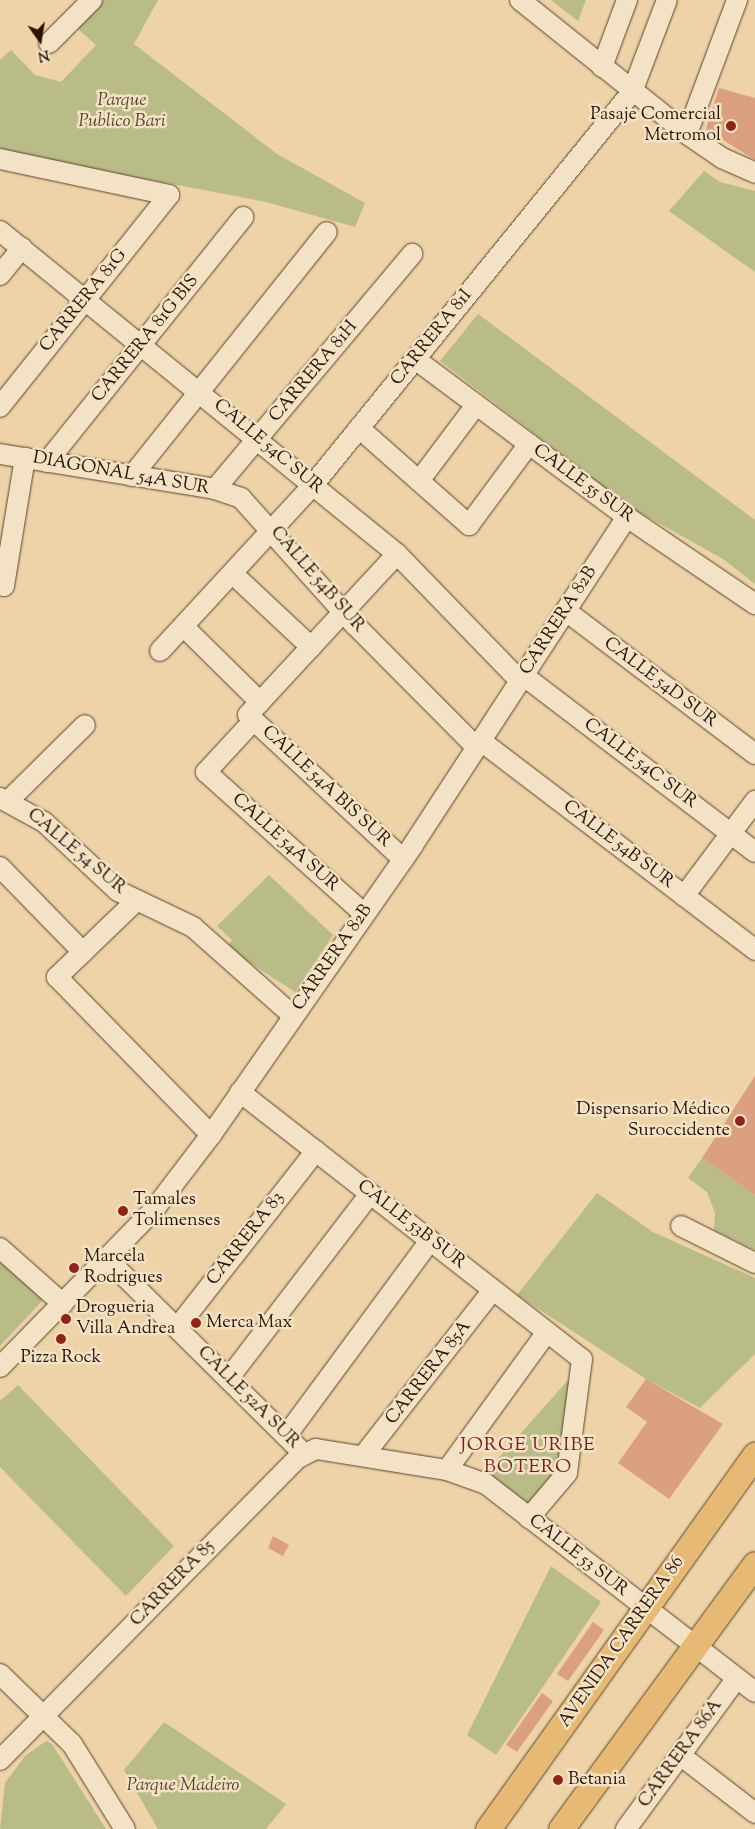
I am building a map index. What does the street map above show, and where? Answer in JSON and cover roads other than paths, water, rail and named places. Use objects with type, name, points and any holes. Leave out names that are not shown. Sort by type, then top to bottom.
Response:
[{"type":"main road","name":"AVENIDA CARRERA 86","points":[[488,1829],[755,1454]]},
{"type":"main road","points":[[561,1829],[755,1564]]},
{"type":"street","points":[[49,43],[92,0]]},
{"type":"street","points":[[520,0],[632,92],[687,134],[722,158],[755,173]]},
{"type":"street","points":[[602,67],[627,0]]},
{"type":"street","name":"CARRERA 81I","points":[[160,652],[274,530],[313,485],[632,92],[667,0]]},
{"type":"street","points":[[687,134],[737,0]]},
{"type":"street","name":"CARRERA 81G","points":[[0,159],[169,195],[0,407]]},
{"type":"street","name":"CARRERA 81G BIS","points":[[48,462],[243,217]]},
{"type":"street","name":"CALLE 54C SUR","points":[[0,231],[201,390],[397,554],[522,679],[755,852]]},
{"type":"street","points":[[132,476],[327,232]]},
{"type":"street","points":[[0,275],[22,248]]},
{"type":"street","name":"CARRERA 81H","points":[[215,489],[412,254]]},
{"type":"street","name":"CALLE 55 SUR","points":[[415,359],[627,517],[755,604]]},
{"type":"street","points":[[419,481],[476,405]]},
{"type":"street","points":[[359,428],[469,526],[529,444]]},
{"type":"street","name":"DIAGONAL 54A SUR","points":[[0,454],[215,489],[241,498]]},
{"type":"street","points":[[2,585],[25,458]]},
{"type":"street","name":"CALLE 54B SUR","points":[[241,498],[274,530],[344,611],[479,744],[755,950]]},
{"type":"street","name":"CARRERA 82B","points":[[0,1367],[108,1260],[153,1211],[211,1134],[403,859],[627,517]]},
{"type":"street","points":[[254,712],[397,554]]},
{"type":"street","points":[[233,574],[311,647]]},
{"type":"street","name":"CALLE 54D SUR","points":[[566,611],[755,754]]},
{"type":"street","name":"CALLE 54A BIS SUR","points":[[184,627],[254,712],[403,859]]},
{"type":"street","name":"CALLE 54A SUR","points":[[254,712],[206,772],[364,914]]},
{"type":"street","points":[[4,799],[85,725]]},
{"type":"street","name":"CALLE 54 SUR","points":[[4,799],[44,822],[108,883],[136,901],[194,927],[292,1016]]},
{"type":"street","points":[[684,896],[755,802]]},
{"type":"street","points":[[0,867],[83,952]]},
{"type":"street","points":[[136,901],[57,977],[211,1134]]},
{"type":"street","name":"CALLE 53B SUR","points":[[240,1092],[582,1359],[567,1473],[530,1518]]},
{"type":"street","name":"CARRERA 83","points":[[177,1328],[316,1151]]},
{"type":"street","points":[[228,1378],[370,1194]]},
{"type":"street","points":[[681,1226],[755,1263]]},
{"type":"street","points":[[286,1436],[430,1241]]},
{"type":"street","points":[[0,1248],[63,1304]]},
{"type":"street","name":"CALLE 52A SUR","points":[[108,1260],[303,1453]]},
{"type":"street","name":"CARRERA 85A","points":[[364,1455],[493,1290]]},
{"type":"street","points":[[447,1470],[547,1332]]},
{"type":"street","name":"CALLE 53 SUR","points":[[303,1453],[316,1449],[364,1455],[447,1470],[472,1477],[530,1518],[755,1692]]},
{"type":"street","name":"CARRERA 85","points":[[43,1715],[303,1453]]},
{"type":"street","points":[[0,1674],[72,1744],[124,1829]]},
{"type":"street","name":"CARRERA 86A","points":[[626,1829],[737,1678]]},
{"type":"street","points":[[0,1760],[43,1715]]},
{"type":"street","points":[[680,1755],[755,1813]]},
{"type":"place","name":"Pasaje Comercial Metromol","points":[[731,126]]},
{"type":"place","name":"Dispensario Médico Suroccidente","points":[[740,1121]]},
{"type":"place","name":"Tamales Tolimenses","points":[[123,1211]]},
{"type":"place","name":"Marcela Rodrigues","points":[[74,1268]]},
{"type":"place","name":"Drogueria Villa Andrea","points":[[66,1319]]},
{"type":"place","name":"Merca Max","points":[[196,1323]]},
{"type":"place","name":"Pizza Rock","points":[[61,1339]]},
{"type":"place","name":"Betania","points":[[558,1780]]},
{"type":"district","name":"JORGE URIBE BOTERO","points":[[528,1457]]},
{"type":"park label","name":"Parque Publico Bari","points":[[122,112]]},
{"type":"park label","name":"Parque Madeiro","points":[[183,1786]]}]
